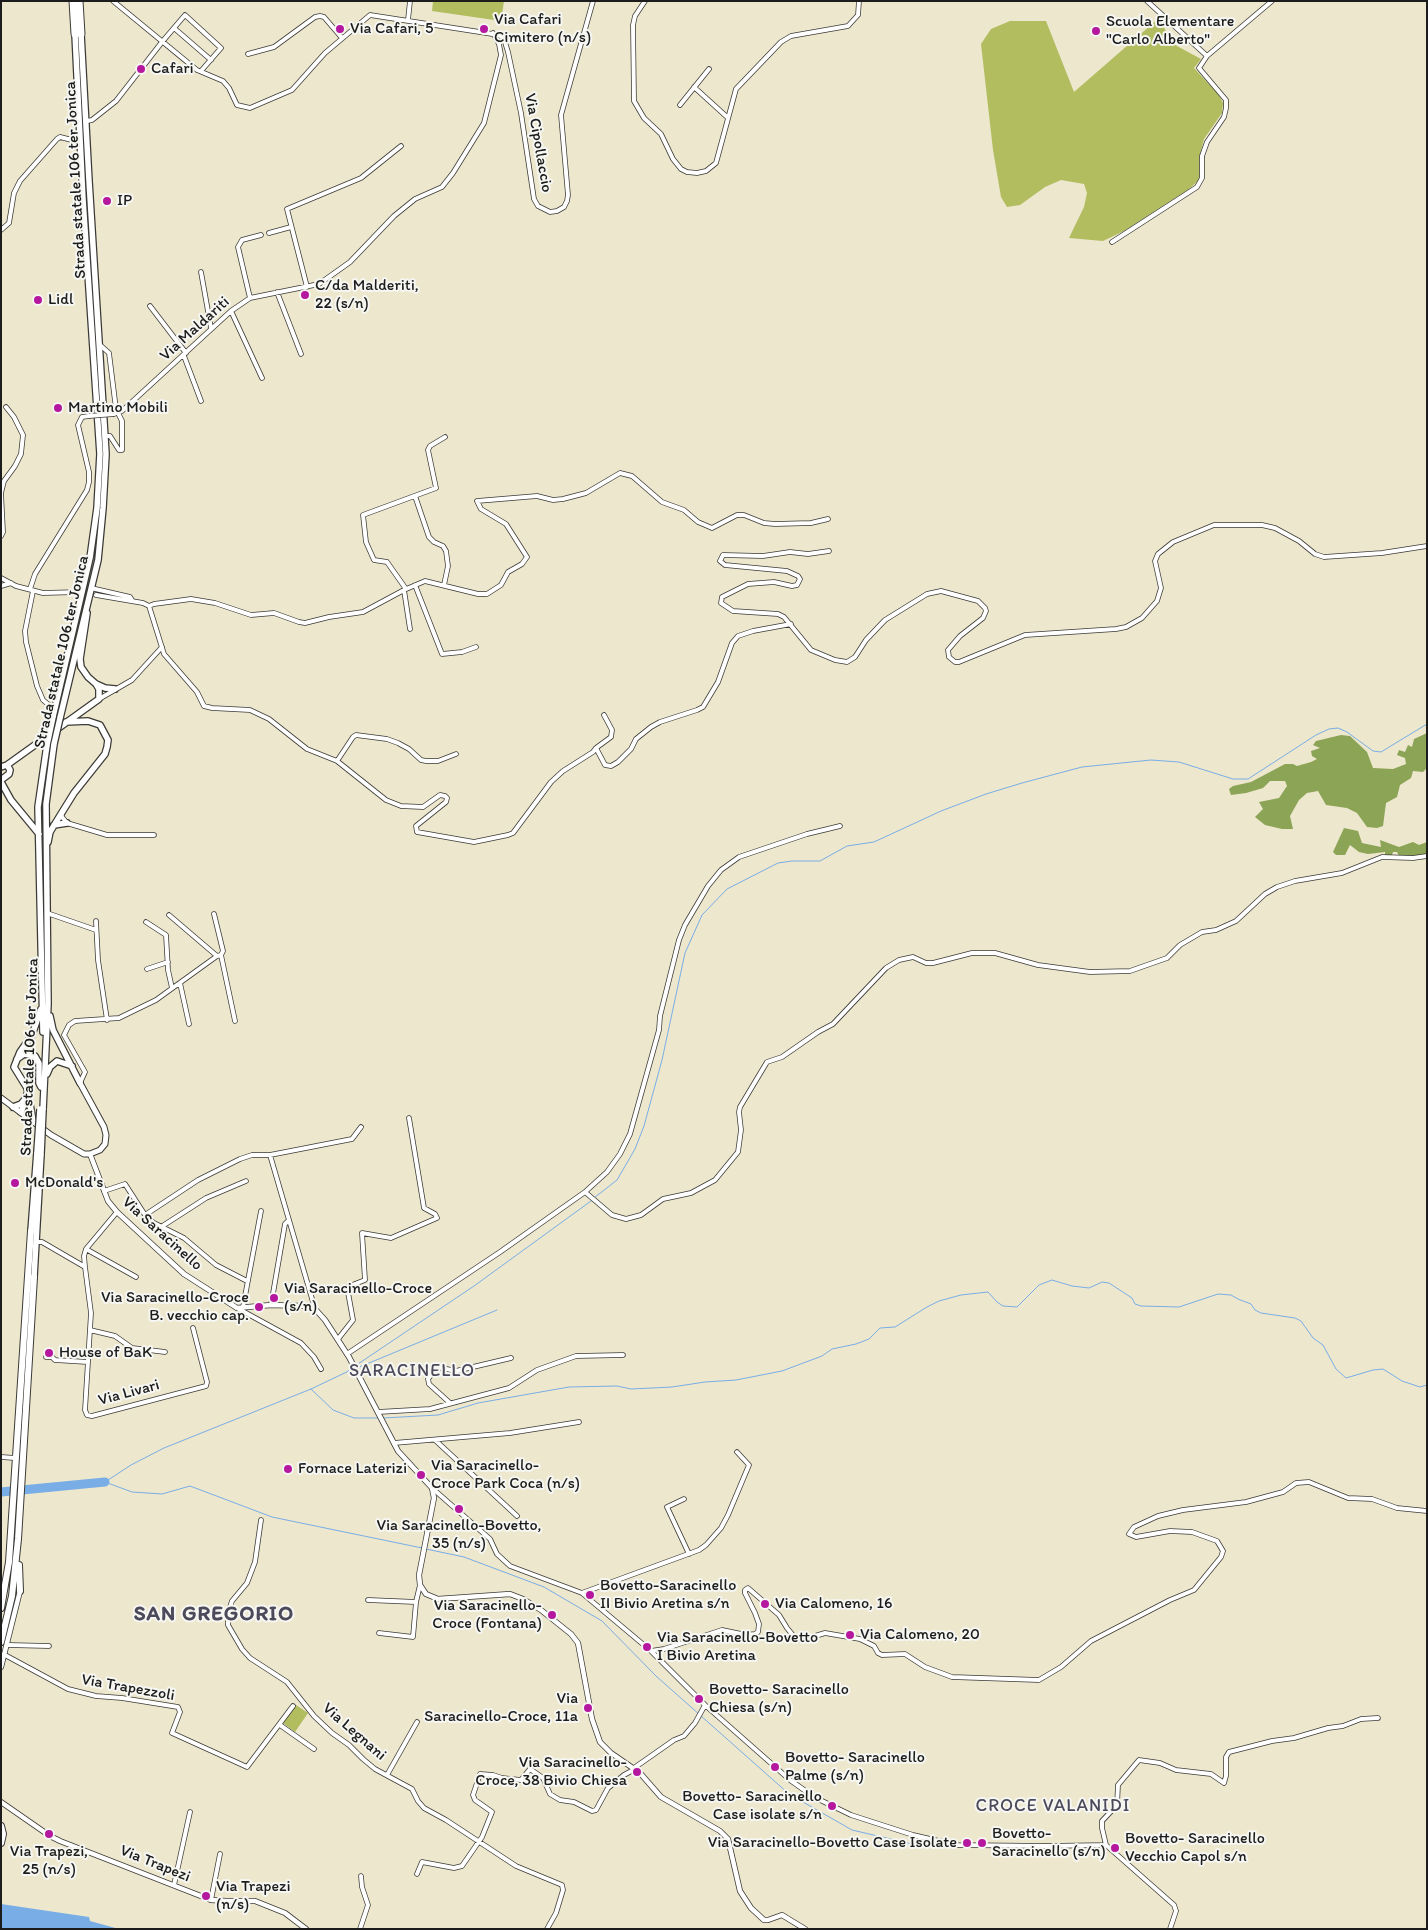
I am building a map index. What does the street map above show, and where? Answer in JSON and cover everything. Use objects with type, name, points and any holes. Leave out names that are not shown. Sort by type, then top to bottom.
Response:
[{"type":"highway","points":[[73,1],[78,34]]},
{"type":"highway","points":[[78,34],[80,1]]},
{"type":"highway","name":"Strada statale 106 ter Jonica","points":[[31,1231],[31,1276]]},
{"type":"highway","points":[[18,1466],[15,1458],[31,1276]]},
{"type":"highway","points":[[1,1608],[15,1528],[31,1276]]},
{"type":"highway","points":[[15,1528],[18,1539],[20,1592]]},
{"type":"highway","points":[[4,1643],[12,1596],[18,1539]]},
{"type":"highway","points":[[1,1602],[4,1595]]},
{"type":"highway","points":[[1,1826],[3,1834],[1,1844]]},
{"type":"main road","name":"Strada statale 106 ter Jonica","points":[[46,1002],[38,808],[47,744],[57,718],[98,560],[104,508],[106,436],[89,180],[87,120],[78,34]]},
{"type":"main road","name":"Strada statale 106 ter Jonica","points":[[31,1276],[36,1242],[46,1002],[46,804],[57,718],[55,710],[90,558],[97,508],[100,454],[81,142],[78,34]]},
{"type":"main road","points":[[85,609],[88,614],[80,660],[81,667],[96,684],[105,688],[115,689]]},
{"type":"main road","points":[[39,834],[11,800],[1,781],[9,774],[6,768],[99,698],[99,689],[96,684]]},
{"type":"main road","points":[[46,851],[50,832],[61,814],[74,793],[106,754],[108,740],[100,725],[88,720],[66,722]]},
{"type":"main road","points":[[54,826],[67,824]]},
{"type":"main road","points":[[33,1121],[25,1083],[15,1071],[14,1063],[32,1035],[46,1002]]},
{"type":"main road","points":[[1,1098],[51,1135],[84,1154],[90,1154],[102,1148],[105,1144],[106,1135],[104,1127],[53,1030],[46,1002]]},
{"type":"main road","points":[[14,1063],[24,1054],[35,1056],[39,1063],[39,1083],[43,1085],[48,1071],[57,1061],[72,1066]]},
{"type":"main road","points":[[13,1107],[21,1104],[28,1098]]},
{"type":"main road","points":[[21,1112],[28,1098]]},
{"type":"main road","name":"Strada statale 106 ter Jonica","points":[[31,1231],[39,1153]]},
{"type":"street","points":[[113,1],[162,42],[201,71],[222,81],[229,88],[237,105],[250,108],[292,90],[324,54],[370,15],[493,33]]},
{"type":"street","points":[[408,20],[410,1]]},
{"type":"street","name":"Via Cipollaccio","points":[[493,33],[504,39],[508,52],[521,113],[534,199],[538,206],[544,210],[557,211],[564,207],[568,195],[561,115],[593,1]]},
{"type":"street","points":[[645,1],[635,16],[633,24],[634,101],[644,118],[661,134],[673,159],[681,169],[697,173],[706,171],[716,163],[736,89],[781,42],[791,36],[848,26],[858,16],[859,1]]},
{"type":"street","points":[[1147,1],[1207,56]]},
{"type":"street","points":[[1112,242],[1161,209],[1191,193],[1201,183],[1202,156],[1207,142],[1224,117],[1226,100],[1199,68],[1207,56],[1272,1]]},
{"type":"street","points":[[87,120],[92,120],[116,102],[185,15],[221,48],[201,71]]},
{"type":"street","points":[[248,54],[274,47],[320,16],[324,17],[342,38]]},
{"type":"street","points":[[174,28],[211,60]]},
{"type":"street","name":"Via Maldariti","points":[[116,414],[185,354],[211,328],[250,298],[319,284],[350,262],[394,216],[415,199],[442,187],[453,174],[484,123],[501,55],[499,44],[493,33]]},
{"type":"street","points":[[680,105],[709,69]]},
{"type":"street","points":[[694,87],[727,117]]},
{"type":"street","points":[[1,230],[9,223],[14,193],[20,181],[57,139],[60,137],[81,142]]},
{"type":"street","points":[[307,287],[287,209],[361,178],[402,146]]},
{"type":"street","points":[[269,233],[291,227]]},
{"type":"street","points":[[250,298],[238,246],[242,240],[261,235]]},
{"type":"street","points":[[200,272],[211,328]]},
{"type":"street","points":[[277,292],[301,354]]},
{"type":"street","points":[[150,306],[185,354],[201,401]]},
{"type":"street","points":[[232,311],[262,378]]},
{"type":"street","points":[[100,345],[109,353],[116,414],[122,421],[122,450],[119,450],[110,436],[106,436]]},
{"type":"street","points":[[1,536],[3,532],[4,481],[15,466],[20,454],[23,435],[14,417],[6,407]]},
{"type":"street","points":[[55,710],[43,700],[37,686],[26,642],[25,631],[31,590],[35,574],[87,490],[89,472],[78,425],[82,417],[116,414]]},
{"type":"street","points":[[410,628],[405,590],[387,562],[374,560],[366,542],[363,516],[436,488],[428,450],[430,446],[445,437]]},
{"type":"street","points":[[148,606],[191,599],[215,603],[251,616],[274,613],[305,623],[329,616],[363,612],[415,585],[428,581],[478,594],[488,594],[501,585],[508,572],[525,562],[526,554],[506,524],[481,509],[478,501],[537,496],[553,500],[563,499],[586,493],[620,473],[632,476],[662,502],[684,510],[698,522],[712,528],[737,515],[744,514],[764,523],[775,524],[811,523],[828,518]]},
{"type":"street","points":[[415,496],[429,537],[434,542],[443,546],[446,551],[448,566],[444,585]]},
{"type":"street","points":[[829,551],[808,554],[790,552],[763,556],[728,554],[720,558],[725,565],[787,571],[798,576],[800,579],[796,585],[792,586],[774,582],[754,583],[722,597],[723,605],[733,612],[778,614],[791,624],[811,650],[835,660],[847,662],[855,657],[866,640],[885,620],[927,594],[941,591],[978,601],[986,611],[984,618],[960,636],[948,650],[949,657],[959,662],[1025,636],[1126,627],[1142,618],[1158,601],[1161,588],[1155,561],[1158,554],[1173,542],[1214,525],[1262,525],[1276,528],[1292,536],[1315,554],[1324,557],[1382,553],[1427,546]]},
{"type":"street","points":[[1,578],[43,593],[79,592]]},
{"type":"street","points":[[1,586],[11,583]]},
{"type":"street","points":[[415,585],[442,654],[462,652],[476,647]]},
{"type":"street","points":[[91,588],[130,596],[132,600]]},
{"type":"street","points":[[96,595],[125,601],[132,600],[148,606],[164,654],[197,692],[204,706],[250,710],[274,724],[307,749],[337,761],[386,800],[401,806],[423,806],[440,795],[447,798],[446,802],[416,826],[417,832],[474,842],[513,833],[551,782],[611,737],[612,734],[604,715]]},
{"type":"street","points":[[596,748],[605,765],[611,766],[618,762],[631,749],[636,739],[651,727],[703,706],[718,682],[732,643],[738,636],[753,631],[791,624]]},
{"type":"street","points":[[99,698],[132,680],[162,648]]},
{"type":"street","points":[[337,761],[352,737],[356,735],[387,739],[398,743],[409,748],[421,760],[426,761],[438,761],[456,754]]},
{"type":"street","points":[[61,814],[67,824],[107,835],[154,835]]},
{"type":"street","points":[[348,1355],[585,1192],[607,1172],[620,1154],[630,1134],[659,1030],[660,1016],[679,940],[685,924],[708,886],[721,870],[739,857],[807,834],[840,826]]},
{"type":"street","points":[[585,1192],[612,1215],[626,1218],[641,1215],[663,1199],[691,1193],[715,1180],[738,1152],[741,1130],[740,1107],[768,1062],[782,1057],[833,1024],[882,972],[899,960],[913,957],[926,963],[933,963],[972,953],[995,953],[1038,965],[1090,972],[1130,971],[1167,958],[1180,945],[1202,932],[1216,930],[1236,921],[1265,894],[1277,887],[1295,881],[1342,873],[1382,857],[1413,858],[1427,856]]},
{"type":"street","points":[[47,913],[52,913],[96,930]]},
{"type":"street","points":[[80,1083],[84,1072],[64,1035],[66,1029],[75,1021],[119,1018],[156,1000],[219,956],[223,951],[214,914]]},
{"type":"street","points":[[169,915],[219,956],[235,1021]]},
{"type":"street","points":[[96,921],[98,960],[107,1020]]},
{"type":"street","points":[[146,922],[166,935],[172,988]]},
{"type":"street","points":[[147,969],[168,962]]},
{"type":"street","points":[[180,982],[189,1024]]},
{"type":"street","points":[[338,1339],[353,1320],[347,1287],[365,1280],[362,1233],[391,1238],[436,1218],[436,1214],[424,1208],[409,1118]]},
{"type":"street","points":[[145,1215],[198,1180],[240,1159],[252,1155],[270,1155],[352,1139],[361,1126]]},
{"type":"street","name":"Via Saracinello","points":[[90,1154],[108,1201],[116,1212],[184,1274],[240,1308]]},
{"type":"street","points":[[270,1155],[315,1309],[325,1320],[348,1355],[398,1451],[432,1488],[490,1539],[497,1554],[510,1566],[582,1593],[651,1650],[705,1705],[790,1780],[814,1797],[851,1815],[913,1835],[956,1845],[1106,1845]]},
{"type":"street","points":[[161,1227],[206,1198],[246,1181]]},
{"type":"street","points":[[104,1191],[125,1184],[145,1215],[158,1226],[184,1238],[216,1265],[247,1281]]},
{"type":"street","points":[[240,1308],[261,1211]]},
{"type":"street","points":[[116,1212],[86,1248],[136,1277]]},
{"type":"street","points":[[271,1305],[285,1224],[289,1220]]},
{"type":"street","points":[[36,1242],[42,1242],[85,1267]]},
{"type":"street","name":"Via Livari","points":[[86,1248],[84,1256],[91,1313],[85,1410],[87,1415],[92,1416],[206,1386],[207,1382],[193,1328]]},
{"type":"street","points":[[240,1308],[271,1305],[305,1306],[315,1309]]},
{"type":"street","points":[[240,1308],[300,1343],[321,1369]]},
{"type":"street","points":[[90,1330],[114,1336],[132,1348],[165,1352]]},
{"type":"street","points":[[379,1413],[430,1409],[509,1388],[536,1370],[576,1356],[623,1355]]},
{"type":"street","points":[[46,1357],[52,1357],[55,1360],[88,1362]]},
{"type":"street","points":[[450,1403],[429,1384],[428,1379],[437,1367],[456,1371],[511,1358]]},
{"type":"street","points":[[394,1443],[510,1433],[579,1422]]},
{"type":"street","points":[[435,1440],[517,1516]]},
{"type":"street","points":[[582,1593],[699,1550],[713,1538],[721,1528],[735,1501],[749,1465],[737,1452]]},
{"type":"street","points":[[1,1457],[15,1458]]},
{"type":"street","points":[[651,1650],[664,1649],[722,1630],[746,1635],[755,1634],[758,1632],[759,1624],[745,1594],[745,1590],[748,1588],[779,1615],[796,1638],[802,1640],[826,1633],[842,1635],[868,1642],[882,1655],[905,1654],[925,1667],[952,1676],[1039,1680],[1061,1667],[1091,1641],[1170,1600],[1194,1590],[1221,1557],[1223,1551],[1217,1542],[1192,1532],[1170,1530],[1136,1537],[1130,1534],[1134,1527],[1158,1516],[1183,1510],[1246,1502],[1283,1492],[1296,1484],[1309,1482],[1348,1498],[1372,1499],[1397,1508],[1427,1511]]},
{"type":"street","points":[[379,1633],[413,1636],[416,1602],[420,1585],[421,1559],[434,1498],[432,1488]]},
{"type":"street","points":[[684,1499],[667,1507],[689,1554]]},
{"type":"street","name":"Via Legnani","points":[[261,1520],[255,1562],[247,1582],[232,1601],[228,1613],[228,1625],[242,1649],[250,1658],[287,1682],[314,1716],[332,1734],[349,1745],[362,1759],[412,1789],[424,1808],[446,1820],[478,1843],[516,1866],[562,1885],[563,1890],[556,1913],[547,1929]]},
{"type":"street","points":[[420,1585],[426,1594],[438,1600],[510,1594],[523,1599],[541,1610],[571,1634],[578,1643],[592,1719],[600,1742],[611,1753],[635,1768],[661,1797],[720,1831],[728,1839],[740,1891],[751,1908],[764,1920],[782,1915],[805,1929]]},
{"type":"street","points":[[1,1667],[5,1655],[4,1643],[20,1592]]},
{"type":"street","points":[[368,1600],[416,1602]]},
{"type":"street","points":[[4,1643],[49,1646]]},
{"type":"street","name":"Via Trapezzoli","points":[[5,1655],[68,1689],[96,1696],[178,1707],[180,1712],[172,1733],[247,1767],[280,1725]]},
{"type":"street","points":[[417,1874],[422,1862],[454,1868],[462,1866],[478,1843],[492,1812],[475,1800],[473,1795],[480,1774],[492,1774],[502,1778],[521,1780],[530,1769],[543,1778],[550,1794],[560,1800],[574,1802],[592,1811],[596,1810],[608,1788],[674,1740],[684,1736],[696,1723],[705,1705]]},
{"type":"street","points":[[293,1706],[280,1725],[314,1749]]},
{"type":"street","points":[[1170,1929],[1176,1911],[1174,1905],[1106,1845],[1102,1828],[1102,1821],[1117,1805],[1118,1785],[1139,1760],[1160,1763],[1176,1770],[1211,1774],[1224,1783],[1226,1760],[1229,1752],[1343,1726],[1361,1719],[1378,1718]]},
{"type":"street","points":[[387,1775],[417,1722]]},
{"type":"street","name":"Via Trapezi","points":[[1,1802],[50,1836],[211,1900],[255,1901],[285,1913],[306,1929]]},
{"type":"street","points":[[174,1885],[190,1812]]},
{"type":"street","points":[[211,1900],[220,1854]]},
{"type":"street","points":[[360,1929],[368,1905],[362,1887],[361,1876]]},
{"type":"green space","points":[[433,1],[504,1],[501,21],[432,11]]},
{"type":"green space","points":[[1159,18],[1171,41],[1201,59],[1194,68],[1219,95],[1223,103],[1222,113],[1204,139],[1199,158],[1199,180],[1189,189],[1124,231],[1103,241],[1069,238],[1084,207],[1087,193],[1084,184],[1061,180],[1045,187],[1020,205],[1007,207],[1001,197],[993,150],[981,44],[991,29],[1010,21],[1046,21],[1074,92]]},
{"type":"green space","points":[[1427,733],[1427,768],[1423,772],[1413,771],[1411,778],[1400,785],[1397,797],[1386,803],[1383,826],[1377,828],[1367,827],[1357,813],[1347,808],[1326,805],[1318,791],[1307,793],[1299,800],[1290,816],[1293,829],[1282,829],[1265,825],[1255,817],[1263,809],[1259,802],[1279,798],[1287,786],[1285,781],[1270,781],[1263,788],[1246,793],[1231,795],[1229,789],[1233,786],[1251,782],[1285,764],[1297,766],[1311,762],[1317,759],[1312,756],[1311,751],[1320,748],[1313,745],[1316,741],[1341,735],[1350,736],[1367,752],[1373,768],[1393,769],[1406,764],[1405,758],[1397,755],[1399,750],[1405,752],[1408,745],[1412,747],[1414,739]]},
{"type":"green space","points":[[1344,828],[1358,831],[1362,843],[1381,847],[1380,840],[1399,847],[1413,842],[1419,845],[1427,842],[1427,854],[1399,856],[1397,852],[1393,852],[1392,855],[1385,855],[1385,852],[1368,854],[1359,852],[1350,845],[1345,855],[1336,855],[1333,852]]},
{"type":"green space","points":[[296,1705],[308,1713],[295,1732],[283,1723]]},
{"type":"water","points":[[1,1904],[89,1917],[90,1921],[119,1929],[1,1929]]},
{"type":"waterway","points":[[594,1198],[617,1180],[635,1149],[644,1126],[662,1060],[685,953],[702,915],[727,889],[778,863],[820,861],[847,846],[874,842],[941,811],[986,794],[1082,767],[1151,760],[1179,762],[1233,779],[1248,779],[1316,735],[1329,729],[1338,728],[1347,732],[1373,751],[1381,752],[1427,724]]},
{"type":"waterway","points":[[355,1366],[474,1286],[591,1201]]},
{"type":"waterway","points":[[383,1418],[438,1415],[478,1403],[569,1387],[617,1386],[631,1389],[672,1387],[736,1380],[782,1371],[822,1356],[832,1349],[869,1339],[880,1328],[895,1327],[939,1301],[961,1295],[988,1292],[1003,1306],[1017,1307],[1039,1285],[1052,1280],[1072,1286],[1089,1288],[1102,1282],[1109,1283],[1132,1298],[1135,1304],[1141,1306],[1179,1307],[1218,1294],[1231,1295],[1251,1304],[1255,1310],[1261,1313],[1295,1318],[1301,1321],[1313,1338],[1323,1345],[1336,1369],[1346,1378],[1383,1369],[1402,1381],[1420,1387],[1427,1385]]},
{"type":"waterway","points":[[357,1368],[497,1310]]},
{"type":"waterway","points":[[348,1371],[352,1369]]},
{"type":"waterway","points":[[105,1482],[131,1465],[164,1448],[311,1389],[353,1369]]},
{"type":"waterway","points":[[311,1389],[333,1410],[354,1418],[379,1418]]},
{"type":"waterway","points":[[105,1482],[132,1492],[162,1494],[190,1486],[272,1517],[422,1548]]},
{"type":"waterway","points":[[1,1492],[105,1482]]},
{"type":"waterway","points":[[426,1549],[464,1557],[544,1587],[602,1621],[656,1676],[789,1794],[852,1830],[912,1844]]},
{"type":"place","name":"Via Cafari, 5","points":[[340,29]]},
{"type":"place","name":"Via Cafari Cimitero (n/s)","points":[[484,29]]},
{"type":"place","name":"Scuola Elementare \"Carlo Alberto\"","points":[[1096,31]]},
{"type":"place","name":"Cafari","points":[[141,69]]},
{"type":"place","name":"IP","points":[[107,201]]},
{"type":"place","name":"C/da Malderiti, 22 (s/n)","points":[[305,295]]},
{"type":"place","name":"Lidl","points":[[38,300]]},
{"type":"place","name":"Martino Mobili","points":[[58,408]]},
{"type":"place","name":"McDonald's","points":[[15,1183]]},
{"type":"place","name":"Via Saracinello-Croce (s/n)","points":[[274,1298]]},
{"type":"place","name":"Via Saracinello-Croce B. vecchio cap.","points":[[259,1307]]},
{"type":"place","name":"House of BaK","points":[[49,1353]]},
{"type":"place","name":"Fornace Laterizi","points":[[288,1469]]},
{"type":"place","name":"Via Saracinello- Croce Park Coca (n/s)","points":[[421,1475]]},
{"type":"place","name":"Via Saracinello-Bovetto, 35 (n/s)","points":[[459,1509]]},
{"type":"place","name":"Bovetto-Saracinello II Bivio Aretina s/n","points":[[590,1595]]},
{"type":"place","name":"Via Calomeno, 16","points":[[765,1604]]},
{"type":"place","name":"Via Saracinello- Croce (Fontana)","points":[[552,1615]]},
{"type":"place","name":"Via Calomeno, 20","points":[[850,1635]]},
{"type":"place","name":"Via Saracinello-Bovetto I Bivio Aretina","points":[[647,1647]]},
{"type":"place","name":"Bovetto- Saracinello Chiesa (s/n)","points":[[699,1699]]},
{"type":"place","name":"Via Saracinello-Croce, 11a","points":[[588,1708]]},
{"type":"place","name":"Bovetto- Saracinello Palme (s/n)","points":[[775,1767]]},
{"type":"place","name":"Via Saracinello- Croce, 38 Bivio Chiesa","points":[[637,1772]]},
{"type":"place","name":"Bovetto- Saracinello Case isolate s/n","points":[[832,1806]]},
{"type":"place","name":"Via Trapezi, 25 (n/s)","points":[[49,1834]]},
{"type":"place","name":"Via Saracinello-Bovetto Case Isolate","points":[[967,1843]]},
{"type":"place","name":"Bovetto- Saracinello (s/n)","points":[[982,1843]]},
{"type":"place","name":"Bovetto- Saracinello Vecchio Capol s/n","points":[[1115,1848]]},
{"type":"place","name":"Via Trapezi (n/s)","points":[[206,1896]]},
{"type":"district","name":"SARACINELLO","points":[[412,1371]]},
{"type":"district","name":"SAN GREGORIO","points":[[214,1615]]},
{"type":"district","name":"CROCE VALANIDI","points":[[1053,1806]]}]
